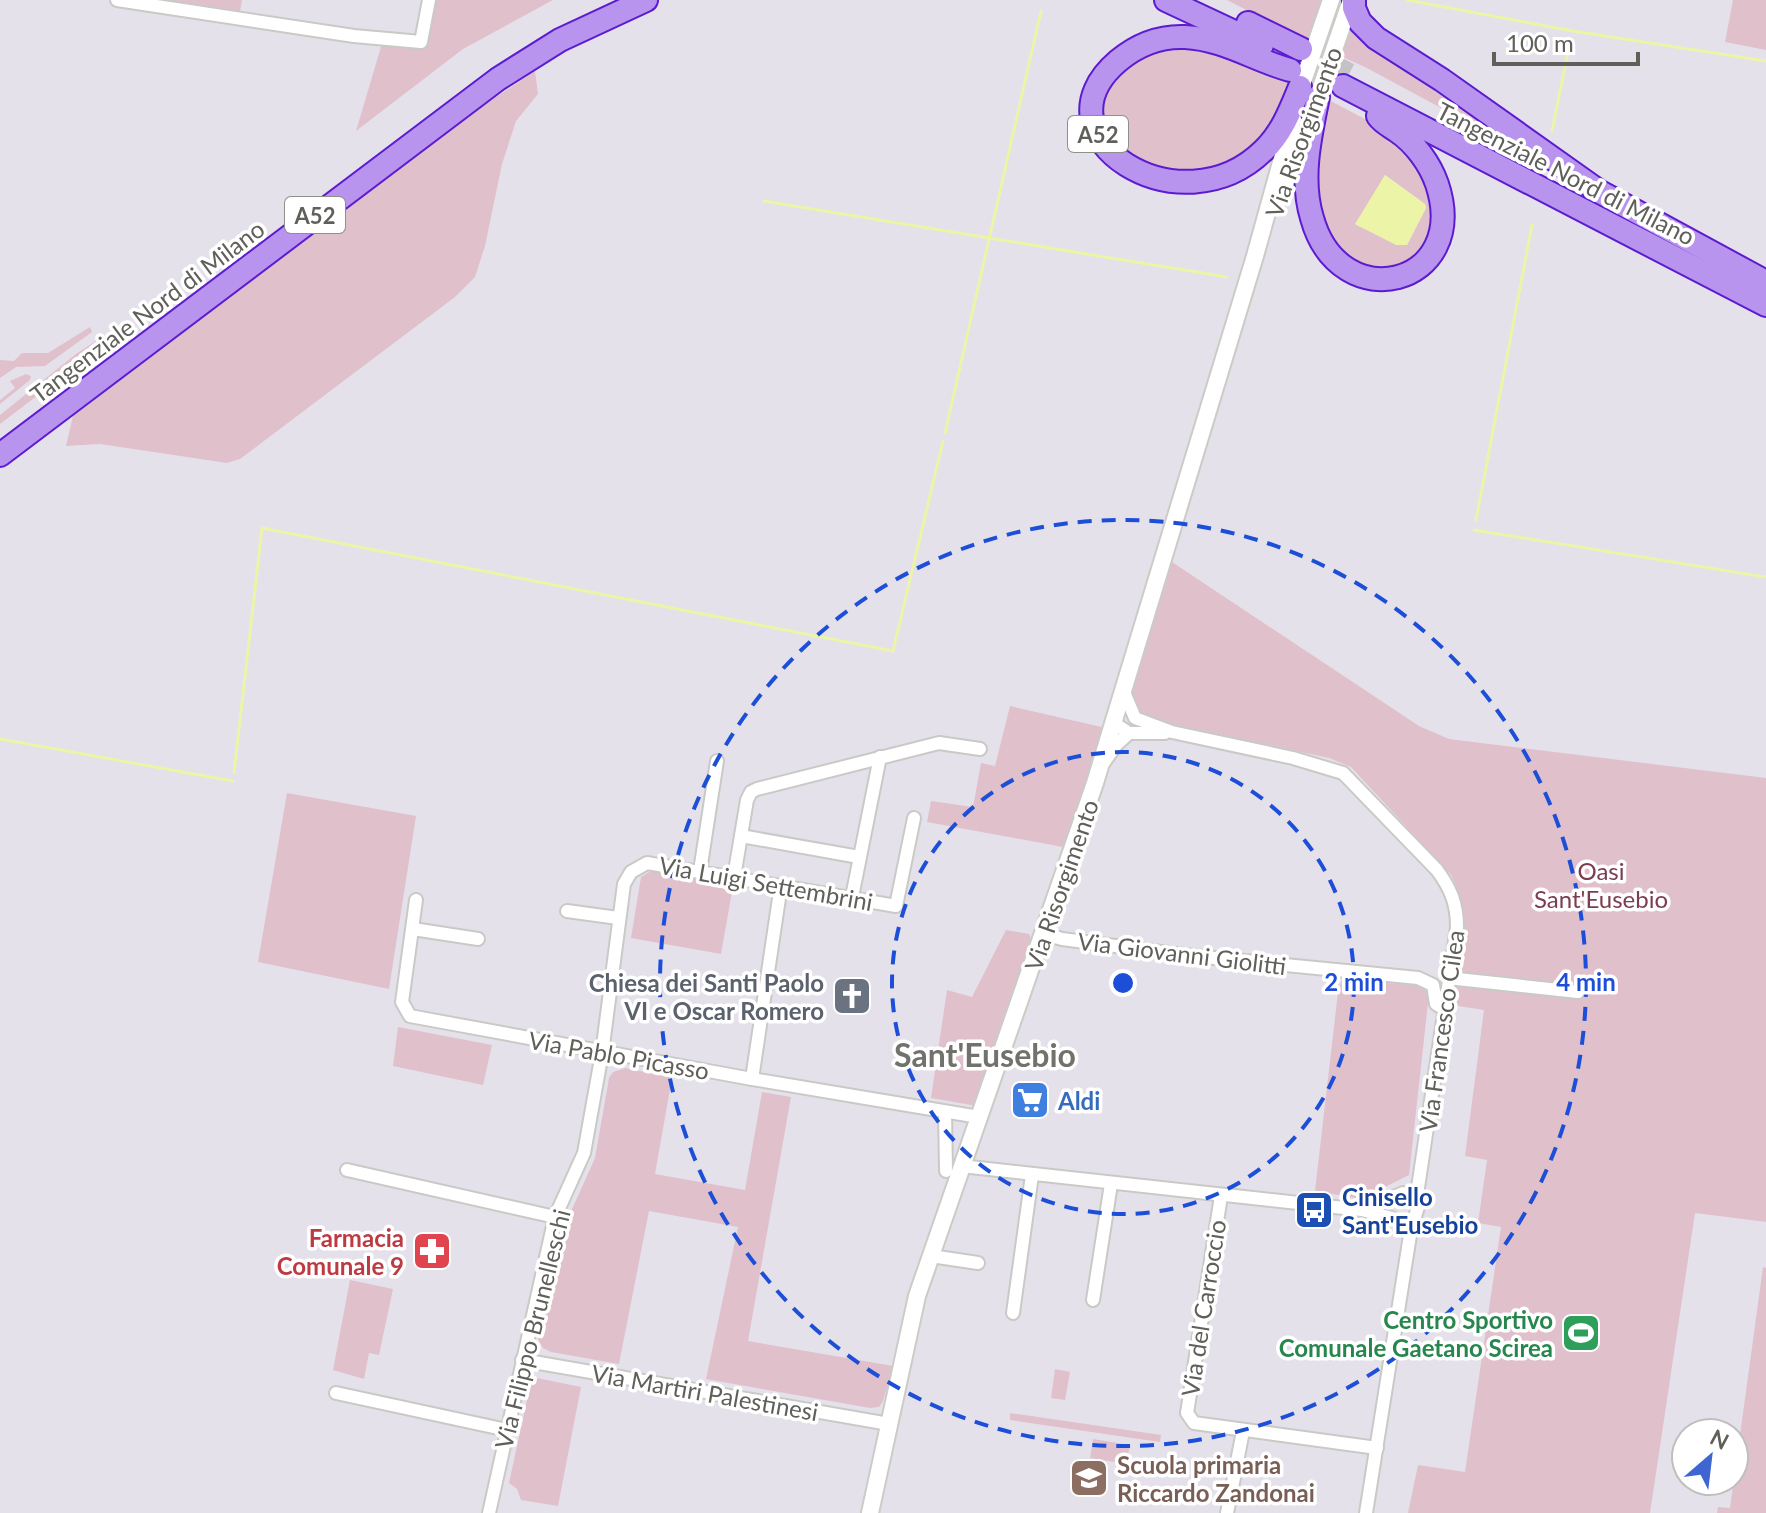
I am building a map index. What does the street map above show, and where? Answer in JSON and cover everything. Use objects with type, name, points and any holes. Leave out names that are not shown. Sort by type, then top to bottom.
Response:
[{"type":"highway","name":"Tangenziale Nord di Milano","points":[[0,438],[483,72],[538,37],[611,0]]},
{"type":"highway","name":"Tangenziale Nord di Milano","points":[[0,455],[498,79],[579,30],[646,0]]},
{"type":"highway","points":[[1166,0],[1212,20],[1301,73]]},
{"type":"highway","points":[[1200,0],[1301,73]]},
{"type":"highway","points":[[1351,2],[1360,22],[1376,38],[1442,80],[1586,183],[1619,204],[1766,282]]},
{"type":"highway","name":"A52","points":[[1186,37],[1216,42],[1301,73],[1280,129],[1264,150],[1236,171],[1209,181],[1178,183],[1149,178],[1113,156],[1097,132],[1093,106],[1100,81],[1132,51],[1157,40],[1186,37]]},
{"type":"highway","points":[[1301,73],[1308,197],[1312,218],[1322,242],[1337,264],[1360,277],[1387,280],[1411,273],[1430,257],[1442,232],[1442,208],[1437,184],[1427,163],[1406,138],[1380,120],[1371,101]]},
{"type":"highway","name":"Tangenziale Nord di Milano","points":[[1766,290],[1346,80],[1371,101],[1766,305]]},
{"type":"street","points":[[117,0],[354,36],[421,42],[429,0]]},
{"type":"street","name":"Via Risorgimento","points":[[870,1513],[911,1319],[953,1169],[979,1117],[1099,771],[1255,256],[1301,73],[1330,2]]},
{"type":"street","name":"Via Risorgimento","points":[[1301,73],[1351,2]]},
{"type":"street","points":[[1124,692],[1135,718]]},
{"type":"street","name":"Via Francesco Cilea","points":[[1115,721],[1135,718],[1172,732],[1326,766],[1351,779],[1437,870],[1450,888],[1457,913],[1416,1201]]},
{"type":"street","points":[[1099,771],[1129,733],[1115,721]]},
{"type":"street","name":"Via Francesco Cilea","points":[[1129,733],[1172,732]]},
{"type":"street","points":[[734,877],[751,792],[944,742],[980,749]]},
{"type":"street","points":[[852,897],[880,757]]},
{"type":"street","points":[[700,871],[717,761]]},
{"type":"street","name":"Via Luigi Settembrini","points":[[636,867],[647,863],[896,906],[914,818]]},
{"type":"street","points":[[741,836],[859,857]]},
{"type":"street","name":"Via Filippo Brunelleschi","points":[[489,1513],[555,1217],[584,1153],[602,1053],[624,884],[636,867]]},
{"type":"street","points":[[752,1079],[781,885]]},
{"type":"street","name":"Via Pablo Picasso","points":[[416,900],[402,1002],[410,1016],[602,1053],[979,1117]]},
{"type":"street","points":[[567,911],[618,918]]},
{"type":"street","points":[[413,929],[478,939]]},
{"type":"street","name":"Via Giovanni Giolitti","points":[[1045,934],[1062,939],[1184,955],[1425,979],[1433,985],[1436,1004],[1444,1009]]},
{"type":"street","points":[[1448,978],[1578,992]]},
{"type":"street","points":[[945,1112],[953,1169],[1362,1210],[1407,1223],[1414,1218]]},
{"type":"street","points":[[347,1170],[555,1217]]},
{"type":"street","points":[[1409,1247],[1403,1229],[1394,1220],[1388,1206],[1414,1183],[1420,1172]]},
{"type":"street","points":[[1013,1313],[1032,1175]]},
{"type":"street","points":[[1093,1300],[1111,1184]]},
{"type":"street","name":"Via del Carroccio","points":[[1221,1196],[1187,1413],[1194,1423],[1377,1448]]},
{"type":"street","points":[[1362,1210],[1397,1196],[1416,1201],[1418,1211],[1409,1247],[1366,1513]]},
{"type":"street","points":[[931,1256],[978,1263]]},
{"type":"street","name":"Via Martiri Palestinesi","points":[[522,1360],[889,1424]]},
{"type":"street","points":[[336,1393],[507,1430]]},
{"type":"street","points":[[1227,1513],[1243,1431]]},
{"type":"green space","points":[[142,0],[242,0],[239,17]]},
{"type":"green space","points":[[435,0],[553,0],[463,49],[356,131],[383,40],[426,47]]},
{"type":"green space","points":[[1227,0],[1321,0],[1309,40],[1305,40]]},
{"type":"green space","points":[[1733,0],[1766,0],[1766,50],[1725,42]]},
{"type":"green space","points":[[1349,19],[1562,173],[1338,55]]},
{"type":"green space","points":[[1159,44],[1235,53],[1294,82],[1263,145],[1195,179],[1118,154],[1097,106],[1104,84]]},
{"type":"green space","points":[[535,71],[538,94],[516,121],[502,164],[485,246],[475,277],[455,297],[240,459],[227,463],[100,444],[66,446],[73,416],[477,110]]},
{"type":"green space","points":[[1325,98],[1380,127],[1429,175],[1436,236],[1401,274],[1338,258],[1311,189]],"holes":[[[1385,175],[1425,204],[1426,208],[1407,245],[1356,225]]]},
{"type":"green space","points":[[90,327],[92,332],[45,366],[16,367],[0,378],[0,360],[14,361],[22,353],[48,353]]},
{"type":"green space","points":[[111,331],[116,334],[109,341],[0,424],[0,415],[76,354]]},
{"type":"green space","points":[[26,374],[31,376],[30,380],[0,404],[0,400],[15,388],[10,381]]},
{"type":"green space","name":"Oasi Sant'Eusebio","points":[[1172,562],[1419,726],[1449,739],[1766,778],[1766,1222],[1695,1213],[1650,1513],[1408,1513],[1418,1465],[1465,1472],[1501,1227],[1478,1223],[1487,1160],[1465,1156],[1484,1010],[1452,1005],[1461,939],[1461,906],[1451,875],[1351,767],[1329,758],[1153,720],[1136,708],[1131,687]]},
{"type":"green space","points":[[1010,706],[1106,728],[1063,847],[927,822],[931,801],[973,807],[981,763],[995,766]]},
{"type":"green space","points":[[287,793],[416,816],[389,989],[258,962]]},
{"type":"green space","points":[[651,871],[733,886],[721,954],[631,938],[641,877]]},
{"type":"green space","points":[[1006,930],[1029,934],[1033,943],[1015,987],[977,1106],[931,1098],[947,990],[972,997]]},
{"type":"green space","points":[[1342,979],[1421,986],[1429,994],[1409,1175],[1361,1199],[1315,1191]]},
{"type":"green space","points":[[398,1027],[492,1045],[483,1085],[393,1066]]},
{"type":"green space","points":[[626,1068],[672,1078],[655,1174],[745,1190],[762,1092],[791,1097],[748,1341],[893,1366],[879,1407],[870,1408],[706,1379],[738,1227],[649,1211],[619,1364],[543,1348],[538,1339],[564,1227],[595,1158],[609,1078],[613,1072]]},
{"type":"green space","points":[[1763,1267],[1766,1268],[1766,1513],[1717,1513],[1718,1507],[1730,1508],[1732,1497],[1750,1497],[1750,1417],[1742,1417]]},
{"type":"green space","points":[[350,1280],[393,1289],[379,1355],[369,1353],[364,1379],[333,1370]]},
{"type":"green space","points":[[1055,1369],[1070,1372],[1065,1400],[1051,1398]]},
{"type":"green space","points":[[532,1377],[581,1387],[558,1506],[521,1500],[517,1489],[509,1483]]},
{"type":"green space","points":[[1010,1413],[1161,1435],[1160,1442],[1010,1420]]},
{"type":"green space","points":[[1093,1439],[1130,1445],[1126,1464],[1090,1458]]},
{"type":"shaded area","points":[[1385,175],[1425,204],[1426,208],[1407,245],[1396,245],[1355,224]]},
{"type":"waterway","points":[[1407,0],[1573,31],[1766,61]]},
{"type":"waterway","points":[[945,433],[1041,11]]},
{"type":"waterway","points":[[1552,131],[1569,47]]},
{"type":"waterway","points":[[764,201],[1227,277]]},
{"type":"waterway","points":[[1476,520],[1532,225]]},
{"type":"waterway","points":[[234,773],[262,528],[893,651],[943,441]]},
{"type":"waterway","points":[[1474,530],[1766,577]]},
{"type":"waterway","points":[[0,739],[233,781]]},
{"type":"tunnel","points":[[1301,49],[1349,74]]},
{"type":"place","name":"Chiesa dei Santi Paolo VI e Oscar Romero","points":[[852,996]]},
{"type":"place","name":"Aldi","points":[[1030,1100]]},
{"type":"place","name":"Cinisello Sant'Eusebio","points":[[1314,1210]]},
{"type":"place","name":"Farmacia Comunale 9","points":[[432,1251]]},
{"type":"place","name":"Centro Sportivo Comunale Gaetano Scirea","points":[[1581,1333]]},
{"type":"place","name":"Scuola primaria Riccardo Zandonai","points":[[1089,1478]]},
{"type":"district","name":"Sant'Eusebio","points":[[985,1054]]}]
